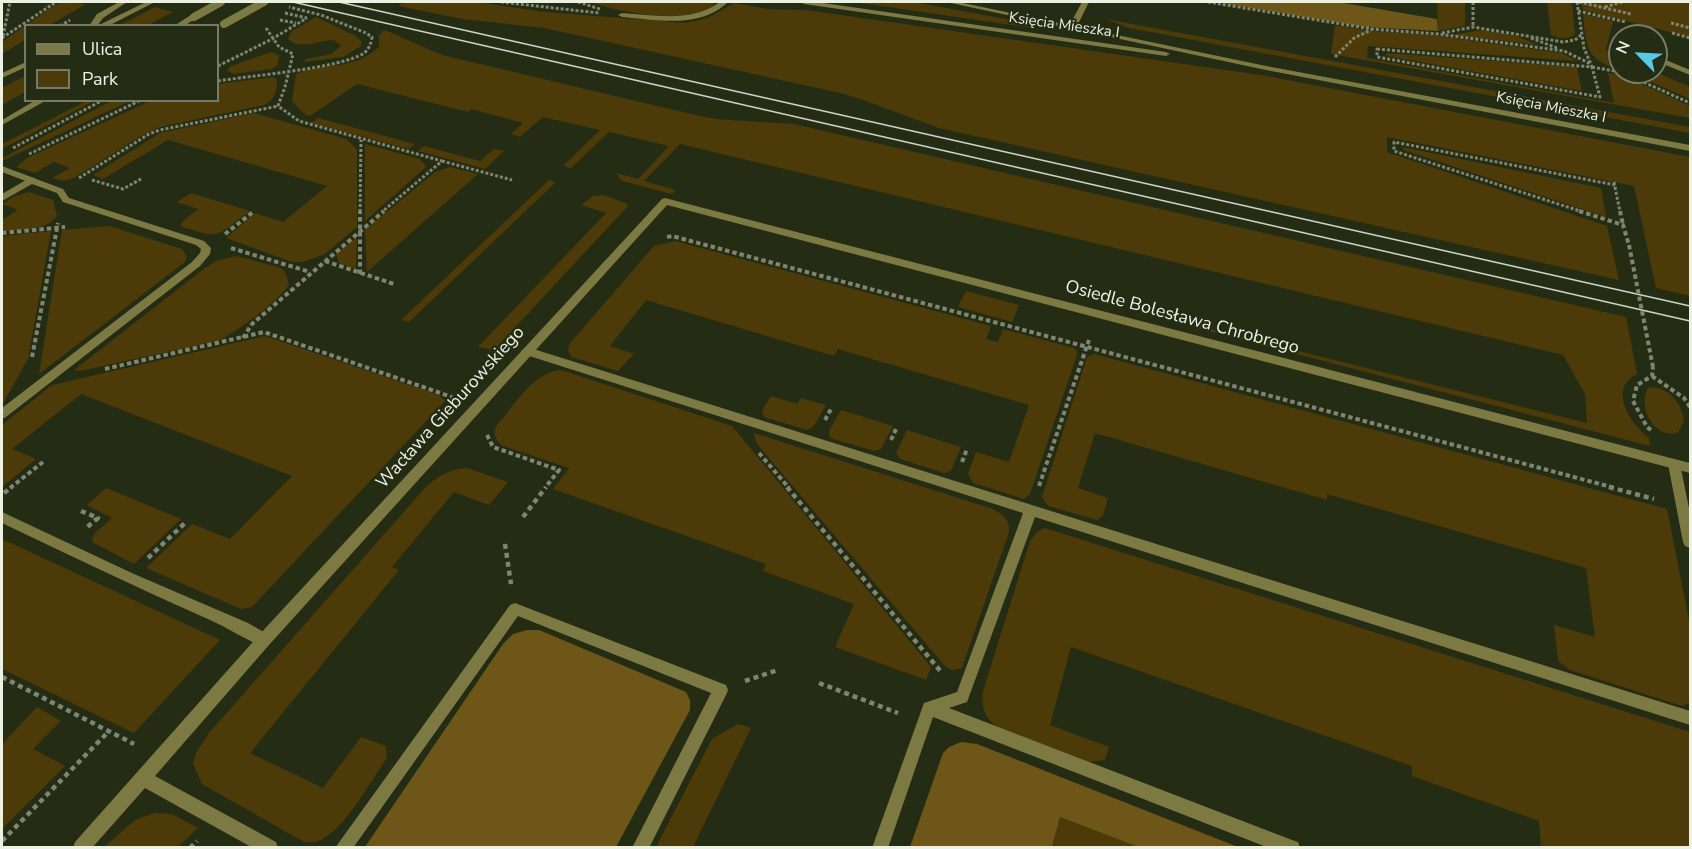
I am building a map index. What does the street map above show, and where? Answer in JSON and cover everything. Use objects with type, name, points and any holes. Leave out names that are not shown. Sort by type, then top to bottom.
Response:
[{"type":"street","points":[[94,24],[100,16],[123,2]]},
{"type":"street","points":[[182,24],[221,2]]},
{"type":"street","points":[[221,26],[264,2]]},
{"type":"street","points":[[622,15],[689,18],[706,15],[724,2]]},
{"type":"street","name":"Księcia Mieszka I","points":[[804,2],[824,3],[1266,68]]},
{"type":"street","name":"Księcia Mieszka I","points":[[950,2],[1266,68],[1690,148]]},
{"type":"street","points":[[1023,34],[1073,26],[1085,2]]},
{"type":"street","points":[[105,24],[148,3]]},
{"type":"street","points":[[1668,63],[1690,72]]},
{"type":"street","points":[[2,76],[24,65]]},
{"type":"street","points":[[2,123],[41,102]]},
{"type":"street","points":[[2,169],[63,195],[204,247],[196,264],[2,414]]},
{"type":"street","points":[[2,198],[31,180]]},
{"type":"street","name":"Osiedle Bolesława Chrobrego","points":[[665,201],[1690,468]]},
{"type":"street","name":"Wacława Gieburowskiego","points":[[81,848],[264,640],[665,201]]},
{"type":"street","points":[[527,351],[1690,718]]},
{"type":"street","points":[[1674,464],[1690,542]]},
{"type":"street","points":[[880,848],[926,716],[962,697],[1031,510]]},
{"type":"street","points":[[2,517],[129,578],[243,628],[264,640]]},
{"type":"street","points":[[343,848],[515,609],[721,690],[640,848]]},
{"type":"street","points":[[926,716],[1292,848]]},
{"type":"street","points":[[143,778],[270,848]]},
{"type":"path","points":[[2,37],[10,2]]},
{"type":"path","points":[[2,37],[56,2]]},
{"type":"path","points":[[501,2],[622,15]]},
{"type":"path","points":[[578,2],[622,15]]},
{"type":"path","points":[[1208,2],[1372,29],[1438,34],[1564,51]]},
{"type":"path","points":[[1473,2],[1473,27]]},
{"type":"path","points":[[1577,2],[1584,48],[1592,65],[1600,97],[1377,57],[1377,49],[1592,65],[1608,69]]},
{"type":"path","points":[[1605,8],[1622,2]]},
{"type":"path","points":[[219,81],[340,62],[357,57],[368,50],[372,43],[372,37],[357,30],[321,15],[286,6]]},
{"type":"path","points":[[219,66],[272,39],[307,18],[278,11]]},
{"type":"path","points":[[262,26],[268,29],[272,39],[279,47],[293,54],[286,75],[285,93],[278,106]]},
{"type":"path","points":[[1438,34],[1473,27],[1563,42],[1575,40],[1581,34]]},
{"type":"path","points":[[1334,57],[1354,38],[1372,29]]},
{"type":"path","points":[[1519,34],[1564,51],[1592,65]]},
{"type":"path","points":[[1648,84],[1690,103]]},
{"type":"path","points":[[12,148],[100,102]]},
{"type":"path","points":[[29,154],[137,102]]},
{"type":"path","points":[[26,394],[63,195],[81,177],[149,134],[278,106],[299,121],[512,180]]},
{"type":"path","points":[[360,274],[361,140]]},
{"type":"path","points":[[1623,225],[1394,151],[1394,142],[1615,183],[1653,367],[1652,375],[1637,385],[1633,401],[1647,427],[1672,443],[1674,464]]},
{"type":"path","points":[[243,338],[252,324],[441,161]]},
{"type":"path","points":[[81,177],[123,189],[141,178]]},
{"type":"path","points":[[204,247],[253,212]]},
{"type":"path","points":[[662,239],[672,236],[1683,507]]},
{"type":"path","points":[[204,247],[232,248],[310,273]]},
{"type":"path","points":[[324,261],[394,284]]},
{"type":"path","points":[[1031,510],[1098,313]]},
{"type":"path","points":[[96,371],[264,332],[455,398]]},
{"type":"path","points":[[1652,375],[1684,398],[1690,407]]},
{"type":"path","points":[[489,425],[487,436],[493,447],[559,470],[523,517]]},
{"type":"path","points":[[758,451],[962,697]]},
{"type":"path","points":[[2,495],[43,462]]},
{"type":"path","points":[[129,578],[187,521]]},
{"type":"path","points":[[505,544],[515,609]]},
{"type":"path","points":[[2,677],[134,744]]},
{"type":"path","points":[[819,682],[926,716]]},
{"type":"path","points":[[2,841],[109,731]]},
{"type":"green space","points":[[62,2],[86,4],[52,24],[28,24]]},
{"type":"green space","points":[[412,2],[477,2],[545,12],[685,23],[708,18],[734,3],[768,9],[806,10],[1261,75],[1690,157],[1690,296],[1656,288],[1634,186],[1387,137],[1387,152],[1607,226],[1619,280],[939,128],[840,93],[544,28],[462,19],[398,6]]},
{"type":"green space","points":[[590,2],[715,2],[707,10],[693,15],[656,16],[617,10]]},
{"type":"green space","points":[[853,2],[914,2],[1033,24],[1032,28]]},
{"type":"green space","points":[[1437,2],[1465,2],[1465,26],[1438,31]]},
{"type":"green space","points":[[1547,2],[1572,2],[1575,34],[1563,38],[1551,35]]},
{"type":"green space","points":[[1581,2],[1690,2],[1690,37],[1668,31],[1668,24],[1638,24],[1583,10]]},
{"type":"green space","points":[[155,7],[173,12],[150,24],[122,24]]},
{"type":"green space","points":[[1583,14],[1613,21],[1612,24],[1608,24],[1606,50],[1608,51],[1608,66],[1594,57],[1585,35]]},
{"type":"green space","points":[[316,17],[356,36],[362,42],[361,46],[343,57],[304,62],[306,59],[331,54],[341,46],[334,40],[304,45],[288,39],[291,32]]},
{"type":"green space","points":[[1105,19],[1690,127],[1690,133],[1129,28]]},
{"type":"green space","points":[[1335,25],[1372,31],[1432,35],[1561,53],[1578,61],[1368,46],[1367,58],[1614,103],[1610,84],[1642,84],[1690,106],[1690,118],[1331,54]]},
{"type":"green space","points":[[24,27],[24,41],[2,54],[2,42]]},
{"type":"green space","points":[[385,30],[442,55],[691,114],[715,119],[794,124],[1626,317],[1637,374],[1628,380],[1623,397],[1629,416],[1649,438],[1650,446],[1193,327],[1194,325],[1587,423],[1585,394],[1563,355],[680,144],[644,181],[676,190],[672,194],[622,181],[616,173],[638,179],[669,146],[609,132],[571,168],[563,166],[600,130],[543,117],[520,137],[511,134],[523,123],[471,109],[468,112],[357,84],[310,116],[304,114],[292,101],[296,74],[359,60],[379,47],[379,35]]},
{"type":"green space","points":[[1482,30],[1516,36],[1539,45],[1452,35]]},
{"type":"green space","points":[[271,52],[279,55],[278,65],[272,69],[233,74],[227,70],[231,66]]},
{"type":"green space","points":[[1386,53],[1577,67],[1582,91],[1386,56]]},
{"type":"green space","points":[[24,77],[24,93],[2,105],[2,88]]},
{"type":"green space","points":[[272,77],[277,79],[273,97],[264,105],[160,127],[141,136],[74,178],[63,181],[52,178],[70,168],[54,162],[35,173],[16,167],[27,158],[148,102],[219,102],[219,84]]},
{"type":"green space","points":[[1668,77],[1690,87],[1690,99],[1656,84],[1668,84]]},
{"type":"green space","points":[[84,102],[92,102],[2,149],[2,144]]},
{"type":"green space","points":[[109,102],[128,102],[2,161],[2,158]]},
{"type":"green space","points":[[254,113],[346,139],[357,149],[357,227],[325,254],[303,262],[292,262],[226,238],[255,213],[283,222],[327,186],[168,140],[103,179],[93,175],[160,133]]},
{"type":"green space","points":[[318,118],[415,144],[409,149],[311,123]]},
{"type":"green space","points":[[365,144],[420,159],[426,167],[365,221]]},
{"type":"green space","points":[[424,146],[480,161],[494,149],[504,151],[485,169],[418,151]]},
{"type":"green space","points":[[1403,147],[1601,188],[1606,217],[1403,150]]},
{"type":"green space","points":[[450,167],[478,174],[367,272],[365,230],[435,172]]},
{"type":"green space","points":[[549,180],[556,182],[409,322],[401,320]]},
{"type":"green space","points":[[29,192],[53,200],[57,216],[46,225],[39,227],[2,231],[2,220],[18,210],[2,204],[13,197]]},
{"type":"green space","points":[[191,193],[250,211],[218,234],[204,233],[180,226],[198,209],[177,202]]},
{"type":"green space","points":[[603,195],[626,203],[628,206],[494,350],[478,347],[606,213],[581,205],[593,196]]},
{"type":"green space","points":[[109,226],[182,249],[187,257],[185,262],[39,374],[62,230]]},
{"type":"green space","points":[[51,231],[28,359],[2,405],[2,236]]},
{"type":"green space","points":[[357,237],[356,269],[339,263],[336,254]]},
{"type":"green space","points":[[675,241],[991,326],[986,339],[998,342],[1003,329],[1074,348],[1078,352],[1030,494],[1024,499],[973,483],[968,474],[976,452],[1009,462],[1029,405],[838,349],[834,356],[646,300],[610,346],[634,354],[618,371],[572,357],[568,350],[570,343],[654,246]]},
{"type":"green space","points":[[237,256],[281,268],[289,284],[285,291],[245,324],[217,341],[80,371],[74,370],[205,268],[216,261]]},
{"type":"green space","points":[[966,291],[1019,305],[1012,322],[958,307]]},
{"type":"green space","points":[[265,336],[439,395],[445,401],[252,607],[241,609],[146,568],[192,524],[230,539],[292,476],[81,394],[12,449],[36,459],[2,487],[2,425],[52,385]]},
{"type":"green space","points":[[1094,354],[1667,509],[1690,625],[1690,703],[1682,706],[1570,670],[1558,661],[1554,625],[1595,637],[1586,568],[1327,494],[1327,500],[1095,433],[1078,488],[1108,498],[1103,516],[1097,520],[1048,506],[1042,497],[1087,357]]},
{"type":"green space","points":[[561,370],[732,426],[931,667],[926,680],[835,647],[854,604],[763,571],[766,564],[553,489],[569,468],[503,446],[497,441],[494,432],[497,425],[533,383],[551,372]]},
{"type":"green space","points":[[1653,387],[1670,394],[1678,403],[1684,420],[1678,433],[1669,434],[1662,431],[1650,420],[1646,412],[1645,396],[1648,388]]},
{"type":"green space","points":[[771,396],[797,404],[801,398],[826,405],[814,426],[807,430],[764,417],[762,411]]},
{"type":"green space","points":[[841,410],[893,426],[881,449],[874,451],[830,438],[829,431]]},
{"type":"green space","points":[[907,430],[961,447],[951,471],[944,473],[900,459],[896,453]]},
{"type":"green space","points":[[754,433],[993,509],[1004,516],[1009,526],[1008,535],[962,668],[952,670],[945,666],[757,444]]},
{"type":"green space","points":[[467,468],[508,482],[489,505],[454,492],[392,567],[399,570],[250,753],[323,788],[361,737],[386,746],[387,758],[365,792],[337,828],[316,842],[304,842],[202,784],[193,764],[196,753],[209,733],[424,489],[444,474]]},
{"type":"green space","points":[[106,488],[181,519],[134,564],[92,542],[94,534],[112,518],[87,505]]},
{"type":"green space","points":[[1045,528],[1690,732],[1690,847],[1541,847],[1539,821],[1412,776],[1412,766],[1071,647],[1050,725],[1109,747],[1105,760],[1089,762],[996,726],[984,711],[983,691],[1030,541],[1038,531]]},
{"type":"green space","points":[[2,539],[220,640],[134,733],[2,669]]},
{"type":"green space","points":[[37,707],[61,721],[33,749],[65,766],[2,829],[2,744]]},
{"type":"green space","points":[[738,724],[751,728],[693,847],[656,847],[712,739]]},
{"type":"green space","points":[[154,813],[172,814],[198,828],[178,847],[104,847],[135,820]]},
{"type":"green space","points":[[1060,817],[1138,847],[1052,848]]},
{"type":"shaded area","points":[[1216,2],[1338,2],[1437,19],[1438,31],[1366,27]]},
{"type":"shaded area","points":[[527,630],[539,630],[686,692],[690,700],[690,710],[616,847],[365,847],[503,644],[513,634]]},
{"type":"shaded area","points":[[961,742],[977,744],[1238,847],[1138,847],[1060,817],[1052,847],[910,847],[943,753],[949,747]]},
{"type":"tram line","points":[[293,2],[1690,321]]},
{"type":"tram line","points":[[339,2],[1690,306]]}]
